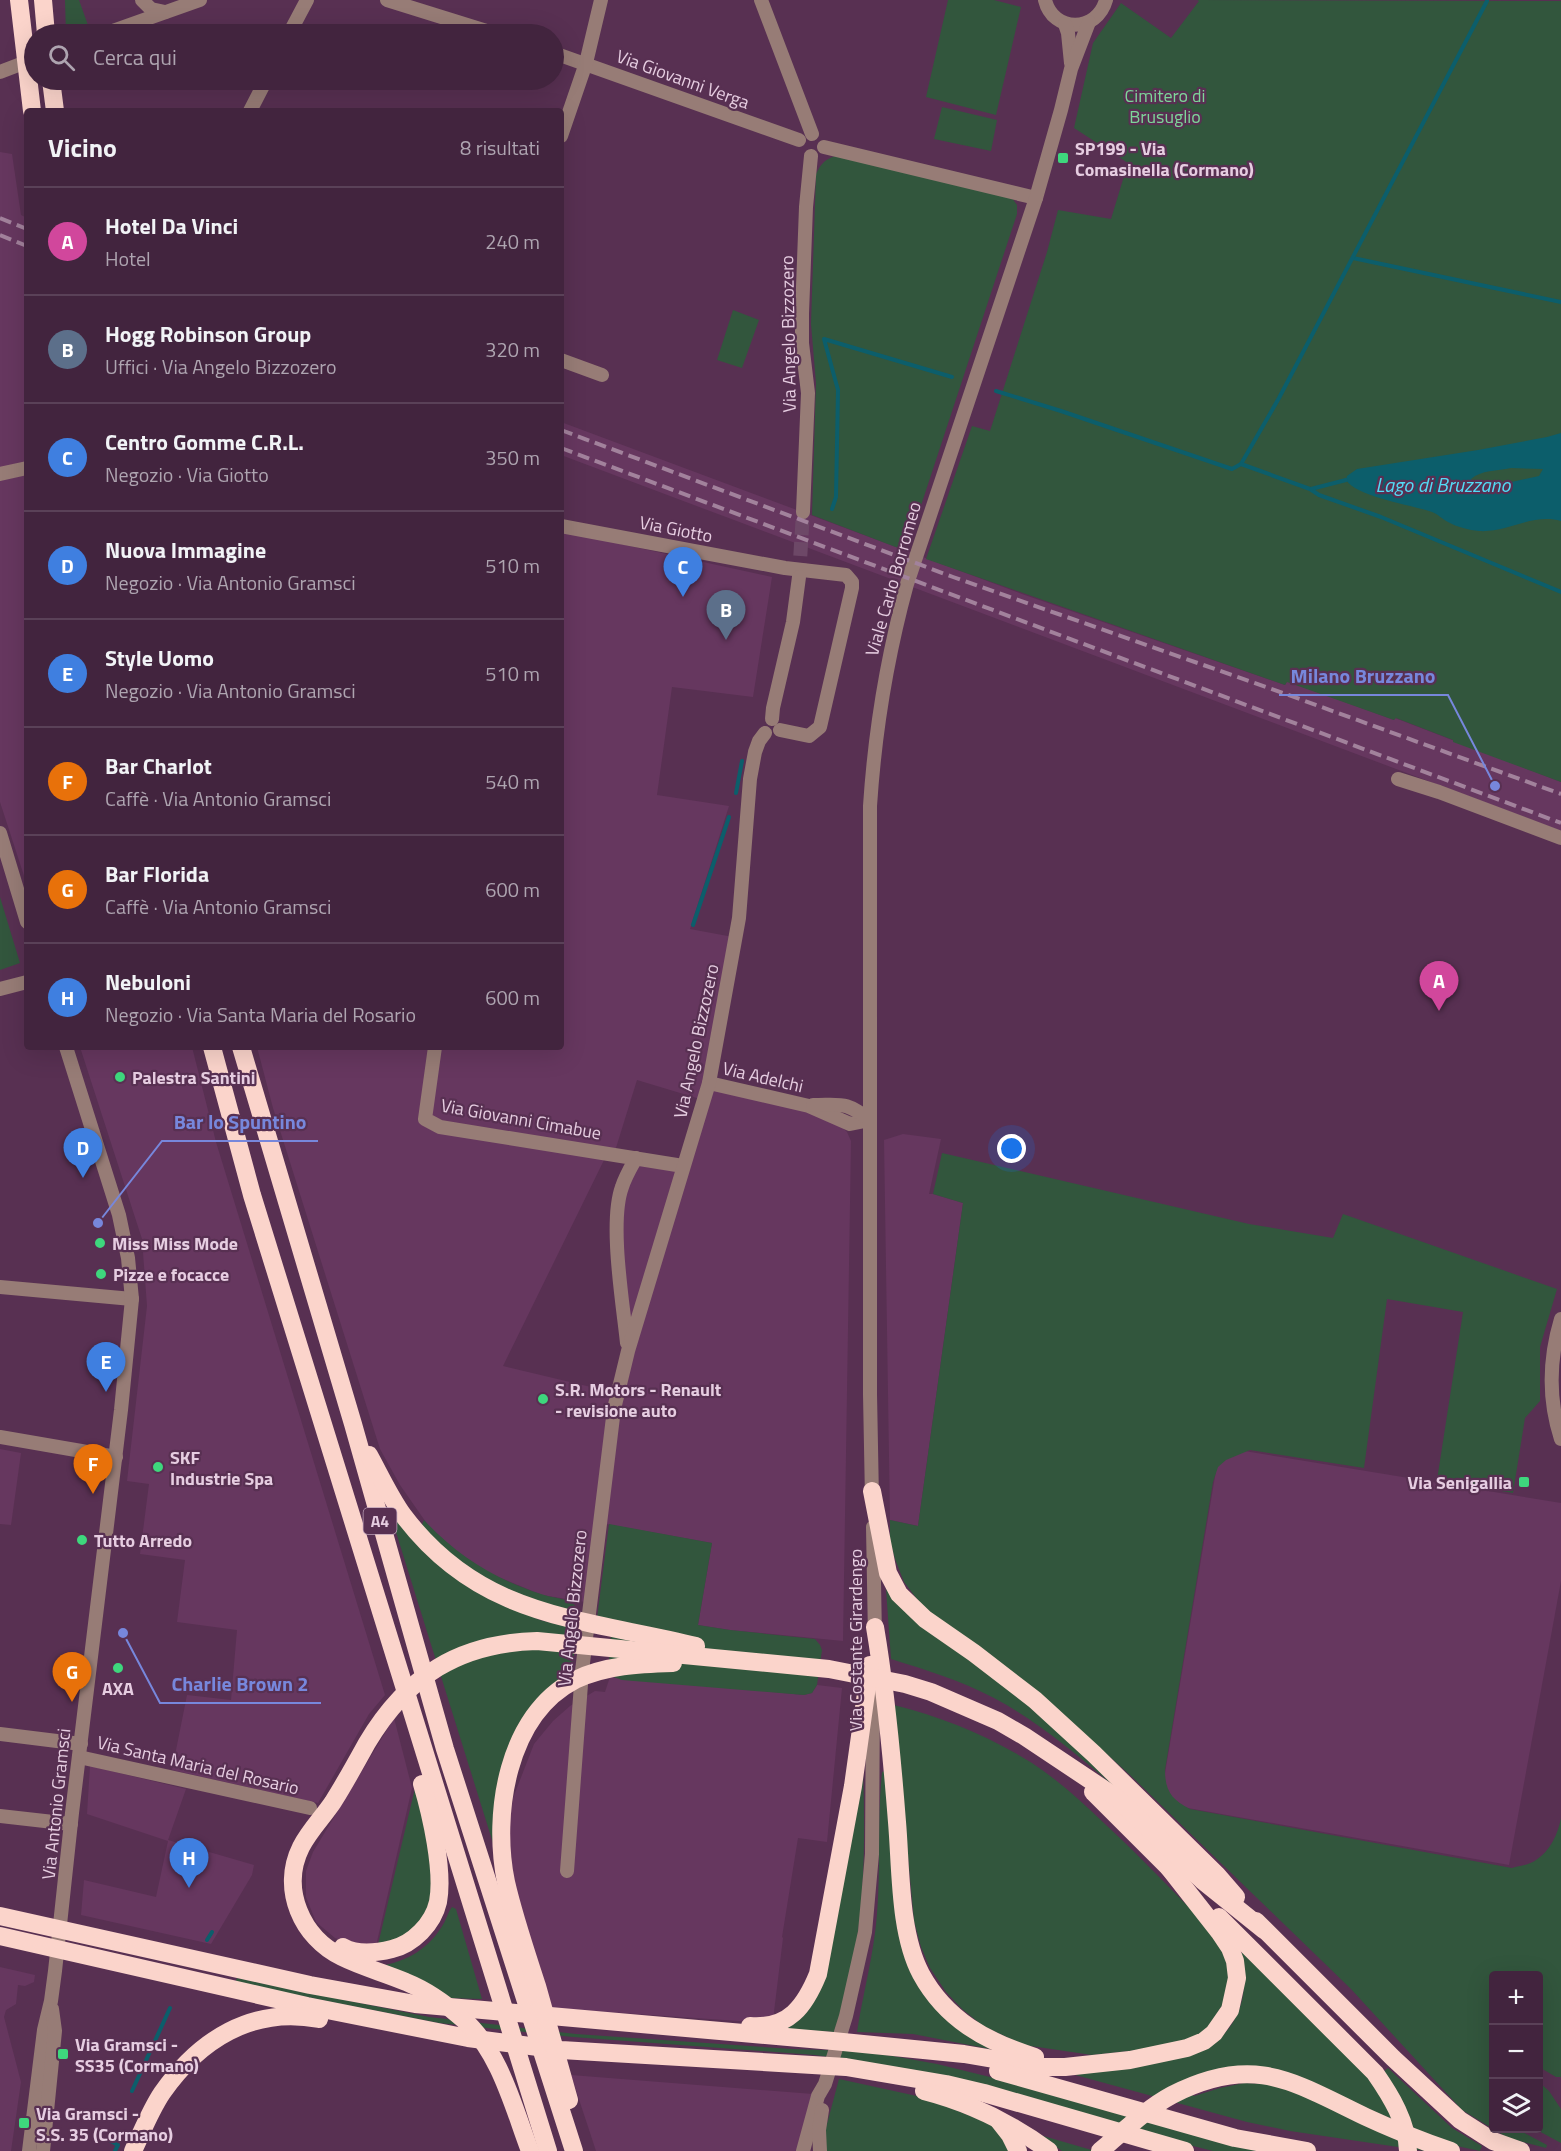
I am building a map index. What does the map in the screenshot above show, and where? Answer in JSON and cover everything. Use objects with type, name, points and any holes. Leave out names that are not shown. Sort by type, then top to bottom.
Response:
[{"type":"highway","points":[[19,0],[24,30]]},
{"type":"highway","points":[[43,0],[45,24]]},
{"type":"highway","points":[[31,90],[32,108]]},
{"type":"highway","points":[[52,90],[55,108]]},
{"type":"highway","name":"A4","points":[[213,1050],[252,1195],[548,2151]]},
{"type":"highway","name":"A4","points":[[242,1050],[353,1424],[445,1749],[531,1993],[574,2151]]},
{"type":"highway","points":[[294,1329],[307,1397],[428,1803],[438,1866],[438,1904],[419,1935],[407,1944],[393,1949],[362,1953],[347,1950],[330,1941],[308,1914],[303,1896],[302,1879],[310,1852],[332,1803]]},
{"type":"highway","points":[[353,1424],[402,1514],[435,1550],[457,1569],[494,1593],[526,1607],[566,1618],[759,1662]]},
{"type":"highway","points":[[872,1491],[888,1573],[899,1594],[925,1619],[1035,1700],[1094,1754],[1217,1875],[1264,1930]]},
{"type":"highway","points":[[693,2030],[730,2025],[774,2025],[788,2018],[810,1994],[818,1974],[832,1904],[875,1627]]},
{"type":"highway","points":[[875,1627],[892,1754],[911,1953],[922,1975],[943,2004],[976,2033],[1011,2050],[1035,2057],[1085,2064]]},
{"type":"highway","points":[[530,2151],[500,2071],[472,2027],[430,1995],[408,1983],[343,1958],[324,1947],[311,1934],[300,1916],[294,1898],[293,1877],[301,1846],[332,1803],[389,1710],[416,1683],[460,1656],[508,1642],[537,1641],[829,1669],[914,1687],[998,1721],[1117,1798],[1203,1881],[1264,1930],[1460,2120],[1492,2141],[1521,2151]]},
{"type":"highway","points":[[531,1993],[506,1881],[502,1827],[503,1803],[514,1756],[529,1722],[544,1704],[573,1681],[598,1671],[632,1665],[759,1662]]},
{"type":"highway","points":[[1043,1750],[1099,1797],[1375,2073],[1394,2102],[1408,2151]]},
{"type":"highway","points":[[0,1916],[310,1985],[404,2002],[474,2011],[833,2041],[964,2054],[1040,2067],[1065,2067],[1130,2060],[1187,2048],[1204,2041],[1214,2033],[1230,2010],[1237,1978],[1235,1961],[1230,1948],[1169,1868]]},
{"type":"highway","points":[[0,1936],[412,2028],[468,2038],[561,2050],[800,2063],[869,2071],[945,2084],[984,2093],[1185,2151]]},
{"type":"highway","points":[[132,2151],[161,2096],[193,2055],[215,2039],[236,2028],[260,2020],[291,2016],[368,2027],[412,2028]]},
{"type":"highway","points":[[891,2048],[1019,2076],[1235,2138],[1307,2151]]},
{"type":"highway","points":[[869,2071],[915,2089],[955,2099],[994,2116],[1049,2151]]},
{"type":"highway","points":[[1100,2151],[1148,2111],[1172,2095],[1196,2084],[1215,2079],[1252,2074],[1276,2076],[1317,2091],[1366,2116],[1451,2151]]},
{"type":"highway","points":[[555,2075],[585,2151]]},
{"type":"highway","points":[[994,2116],[1004,2126],[1018,2151]]},
{"type":"street","points":[[142,0],[151,9],[165,12]]},
{"type":"street","points":[[133,24],[140,14],[142,0]]},
{"type":"street","points":[[133,24],[200,0]]},
{"type":"street","points":[[294,24],[307,0]]},
{"type":"street","points":[[387,0],[464,24]]},
{"type":"street","points":[[564,127],[586,63],[601,0]]},
{"type":"street","points":[[761,0],[806,137],[801,150],[811,156],[821,153],[824,147],[822,140],[806,137]]},
{"type":"street","points":[[1044,3],[1055,18],[1065,24],[1082,25],[1097,17],[1107,1]]},
{"type":"street","name":"Viale Carlo Borromeo","points":[[870,1120],[870,806],[882,689],[907,584],[1036,198],[1071,69],[1089,22]]},
{"type":"street","name":"Viale Carlo Borromeo","points":[[1065,24],[1071,69]]},
{"type":"street","name":"Via Giovanni Verga","points":[[564,56],[806,137]]},
{"type":"street","points":[[0,72],[24,63]]},
{"type":"street","points":[[252,108],[261,90]]},
{"type":"street","points":[[824,147],[1036,198]]},
{"type":"street","name":"Via Angelo Bizzozero","points":[[803,512],[808,393],[802,343],[802,314],[805,217],[811,156]]},
{"type":"street","points":[[564,361],[602,375]]},
{"type":"street","points":[[0,474],[24,469]]},
{"type":"street","name":"Via Giotto","points":[[564,527],[785,568],[842,574],[849,578],[852,588],[820,727],[808,736],[776,725]]},
{"type":"street","points":[[776,725],[773,708],[797,601],[799,576]]},
{"type":"street","name":"Via Angelo Bizzozero","points":[[567,1871],[582,1671],[614,1409],[628,1351],[708,1083],[739,918],[750,779],[755,752],[765,733],[765,722],[776,725]]},
{"type":"street","points":[[1398,779],[1561,838]]},
{"type":"street","points":[[0,833],[24,912]]},
{"type":"street","points":[[0,989],[24,983]]},
{"type":"street","name":"Via Antonio Gramsci","points":[[29,2151],[44,2030],[56,1971],[71,1824],[116,1457],[132,1299],[128,1258],[119,1215],[67,1050]]},
{"type":"street","name":"Via Giovanni Cimabue","points":[[435,1050],[425,1119],[440,1127],[683,1166]]},
{"type":"street","name":"Via Adelchi","points":[[708,1083],[809,1106],[853,1107],[870,1120]]},
{"type":"street","name":"Via Costante Girardengo","points":[[803,2151],[818,2096],[825,2084],[846,2016],[865,1932],[870,1892],[875,1627],[870,1120]]},
{"type":"street","name":"Via Angelo Bizzozero","points":[[628,1351],[618,1254],[618,1214],[621,1188],[636,1158]]},
{"type":"street","points":[[0,1287],[132,1299]]},
{"type":"street","points":[[1561,1319],[1555,1340],[1551,1384],[1553,1414],[1561,1439]]},
{"type":"street","points":[[0,1437],[116,1457]]},
{"type":"street","name":"Via Santa Maria del Rosario","points":[[0,1734],[80,1750],[310,1808]]},
{"type":"street","points":[[0,1816],[71,1824]]},
{"type":"street","name":"Via Antonio Gramsci","points":[[43,2151],[55,2031],[51,2001]]},
{"type":"street","points":[[820,2151],[819,2130],[825,2084]]},
{"type":"shaded area","points":[[0,152],[12,154],[21,215],[24,216],[24,876],[0,802]]},
{"type":"shaded area","points":[[564,423],[1022,594],[1285,685],[1287,681],[1394,720],[1395,718],[1561,782],[1561,831],[564,456]]},
{"type":"shaded area","points":[[564,532],[772,577],[753,697],[672,687],[657,795],[729,806],[690,929],[733,937],[700,1099],[637,1080],[615,1151],[442,1123],[429,1116],[439,1050],[564,1050]]},
{"type":"shaded area","points":[[81,1050],[193,1050],[216,1142],[385,1695],[369,1714],[318,1803],[172,1770],[187,1695],[231,1700],[237,1630],[177,1622],[185,1560],[140,1554],[149,1484],[127,1481],[147,1306],[142,1239]]},
{"type":"shaded area","points":[[258,1050],[433,1050],[424,1120],[605,1158],[503,1366],[612,1392],[585,1602],[542,1595],[491,1574],[471,1562],[430,1528],[400,1485],[380,1449],[273,1108]]},
{"type":"shaded area","points":[[712,1088],[808,1109],[838,1123],[847,1132],[851,1141],[843,1641],[698,1625],[712,1543],[606,1524],[622,1352],[612,1207],[615,1185],[630,1161],[687,1171]]},
{"type":"shaded area","points":[[903,1134],[941,1139],[929,1194],[963,1203],[918,1526],[890,1520],[884,1140]]},
{"type":"shaded area","points":[[1220,1447],[1561,1503],[1561,1581],[1509,1865],[1160,1803]]},
{"type":"shaded area","points":[[0,1449],[21,1453],[11,1525],[0,1524]]},
{"type":"shaded area","points":[[610,1677],[804,1695],[812,1693],[817,1685],[842,1688],[827,1842],[798,1838],[782,1937],[773,2020],[753,2022],[550,2008],[517,1907],[508,1831],[513,1798],[534,1744],[553,1721],[570,1706],[595,1691],[605,1692]]},
{"type":"shaded area","points":[[394,1718],[412,1788],[376,1946],[359,1947],[335,1938],[316,1922],[306,1897],[306,1871],[313,1852]]},
{"type":"shaded area","points":[[90,1766],[186,1789],[168,1840],[254,1865],[252,1875],[211,1944],[81,1915],[84,1880],[156,1897],[168,1841],[87,1814]]},
{"type":"shaded area","points":[[0,1967],[35,1975],[34,1982],[25,1986],[18,1985],[16,2004],[6,2010],[4,2017],[21,2082],[11,2151],[0,2151]]},
{"type":"shaded area","points":[[571,2075],[813,2094],[798,2151],[596,2151]]},
{"type":"green space","points":[[65,0],[79,0],[88,24],[66,24]]},
{"type":"green space","points":[[948,0],[994,0],[1021,7],[996,115],[926,97]]},
{"type":"green space","name":"Cimitero di Brusuglio","points":[[1197,0],[1561,1],[1561,782],[1396,718],[1394,720],[1287,682],[1285,685],[926,559],[972,426],[990,431],[1047,252],[1058,210],[1111,219],[1128,163],[1074,128],[1093,43],[1121,3],[1171,38],[1199,1]]},
{"type":"green space","points":[[942,107],[997,120],[991,151],[934,139]]},
{"type":"green space","points":[[839,155],[1012,198],[1017,205],[1017,214],[906,551],[812,515],[816,383],[811,324],[816,174],[824,162]]},
{"type":"green space","points":[[733,310],[759,320],[742,368],[717,360]]},
{"type":"green space","points":[[0,897],[20,963],[0,970]]},
{"type":"green space","points":[[942,1153],[1249,1224],[1333,1238],[1343,1214],[1557,1289],[1540,1347],[1540,1401],[1525,1418],[1513,1493],[1437,1480],[1463,1312],[1387,1299],[1364,1468],[1250,1450],[1226,1460],[1218,1467],[1213,1482],[1165,1770],[1166,1784],[1171,1794],[1178,1802],[1190,1809],[1512,1868],[1533,1862],[1545,1852],[1558,1830],[1561,1818],[1561,2077],[1556,2077],[1543,2069],[1543,1971],[1489,1971],[1489,2126],[1462,2110],[1351,1989],[1130,1775],[1052,1705],[939,1622],[904,1582],[890,1541],[890,1520],[918,1526],[963,1203],[933,1194]]},
{"type":"green space","points":[[393,1512],[508,1606],[540,1620],[568,1627],[456,1561],[421,1527],[424,1520],[463,1555],[493,1574],[546,1596],[571,1602],[578,1609],[572,1677],[542,1701],[493,1843],[390,1513]]},
{"type":"green space","points":[[609,1524],[712,1543],[698,1625],[815,1639],[822,1650],[817,1685],[812,1693],[804,1695],[622,1680],[608,1675],[612,1621],[597,1618]]},
{"type":"green space","points":[[885,1575],[1047,1718],[1128,1798],[1064,1745],[1030,1720],[994,1698],[944,1676],[891,1659]]},
{"type":"green space","points":[[894,1705],[965,1728],[1016,1753],[1042,1770],[1096,1816],[1215,1933],[1228,1954],[1231,1992],[1204,2034],[1167,2047],[1092,2055],[1024,2045],[983,2026],[962,2009],[946,1992],[930,1968],[914,1921]]},
{"type":"green space","points":[[863,1769],[864,1836],[861,1902],[858,1935],[844,2000],[834,2032],[785,2029],[805,2012]]},
{"type":"green space","points":[[886,1771],[911,1962],[1005,2052],[913,2034],[857,2032],[876,1929],[882,1772]]},
{"type":"green space","points":[[415,1788],[439,1869],[430,1920],[376,1953]]},
{"type":"green space","points":[[452,1907],[456,1909],[482,1999],[445,1998],[379,1966],[399,1961],[425,1947],[438,1932]]},
{"type":"green space","points":[[1241,1953],[1245,1953],[1372,2081],[1388,2068],[1452,2128],[1482,2146],[1480,2151],[1452,2145],[1290,2075],[1181,2089],[1194,2096],[1244,2083],[1295,2088],[1425,2151],[1290,2131],[1247,2122],[1068,2073],[1131,2067],[1212,2044],[1231,2026],[1241,2003],[1244,1979]]},
{"type":"green space","points":[[237,1978],[429,2017],[576,2034],[852,2051],[893,2056],[990,2077],[1261,2151],[1213,2151],[856,2061],[815,2055],[573,2037],[439,2023],[235,1983]]},
{"type":"green space","points":[[839,2079],[926,2098],[998,2127],[1013,2151],[826,2151],[824,2135]]},
{"type":"green space","points":[[1543,2086],[1561,2109],[1561,2143],[1542,2133]]},
{"type":"green space","points":[[1500,2133],[1524,2133],[1547,2145],[1546,2148],[1508,2138]]},
{"type":"green space","points":[[1040,2135],[1095,2151],[1062,2151]]},
{"type":"water","name":"Lago di Bruzzano","points":[[1561,433],[1561,521],[1540,519],[1489,531],[1471,530],[1452,524],[1432,512],[1373,496],[1352,486],[1346,480],[1347,476],[1357,469]],"holes":[[[1511,468],[1543,469],[1539,476],[1507,483],[1488,493],[1476,488],[1471,479],[1484,472]]]},
{"type":"waterway","points":[[996,391],[1232,469],[1241,464],[1279,398],[1487,1]]},
{"type":"waterway","points":[[1353,258],[1561,302]]},
{"type":"waterway","points":[[832,509],[836,497],[838,390],[824,339],[952,377]]},
{"type":"waterway","points":[[1241,464],[1381,517],[1561,592]]},
{"type":"waterway","points":[[1311,489],[1346,480]]},
{"type":"waterway","points":[[736,793],[742,761]]},
{"type":"waterway","points":[[693,925],[729,817]]},
{"type":"waterway","points":[[207,1940],[212,1932]]},
{"type":"waterway","points":[[132,2091],[170,2008]]},
{"type":"waterway","points":[[109,2140],[118,2145],[115,2151]]},
{"type":"tunnel","points":[[799,577],[803,512]]},
{"type":"railway","points":[[0,218],[24,228]]},
{"type":"railway","points":[[0,235],[24,245]]},
{"type":"railway","points":[[564,431],[953,577],[1561,794]]},
{"type":"railway","points":[[564,449],[1561,823]]},
{"type":"place","name":"SP199 - Via Comasinella (Cormano)","points":[[1063,158]]},
{"type":"place","name":"Centro Gomme C.R.L.","points":[[683,597]]},
{"type":"place","name":"Hogg Robinson Group","points":[[726,640]]},
{"type":"place","name":"Milano Bruzzano","points":[[1495,786]]},
{"type":"place","name":"Hotel Da Vinci","points":[[1439,1011]]},
{"type":"place","name":"Palestra Santini","points":[[120,1077]]},
{"type":"place","name":"Nuova Immagine","points":[[83,1178]]},
{"type":"place","name":"Bar lo Spuntino","points":[[98,1223]]},
{"type":"place","name":"Miss Miss Mode","points":[[100,1243]]},
{"type":"place","name":"Pizze e focacce","points":[[101,1274]]},
{"type":"place","name":"Style Uomo","points":[[106,1392]]},
{"type":"place","name":"S.R. Motors - Renault - revisione auto","points":[[543,1399]]},
{"type":"place","name":"SKF Industrie Spa","points":[[158,1467]]},
{"type":"place","name":"Via Senigallia","points":[[1524,1482]]},
{"type":"place","name":"Bar Charlot","points":[[93,1494]]},
{"type":"place","name":"Tutto Arredo","points":[[82,1540]]},
{"type":"place","name":"Charlie Brown 2","points":[[123,1633]]},
{"type":"place","name":"AXA","points":[[118,1668]]},
{"type":"place","name":"Bar Florida","points":[[72,1702]]},
{"type":"place","name":"Nebuloni","points":[[189,1888]]},
{"type":"place","name":"Via Gramsci - SS35 (Cormano)","points":[[63,2054]]},
{"type":"place","name":"Via Gramsci - S.S. 35 (Cormano)","points":[[24,2123]]}]
